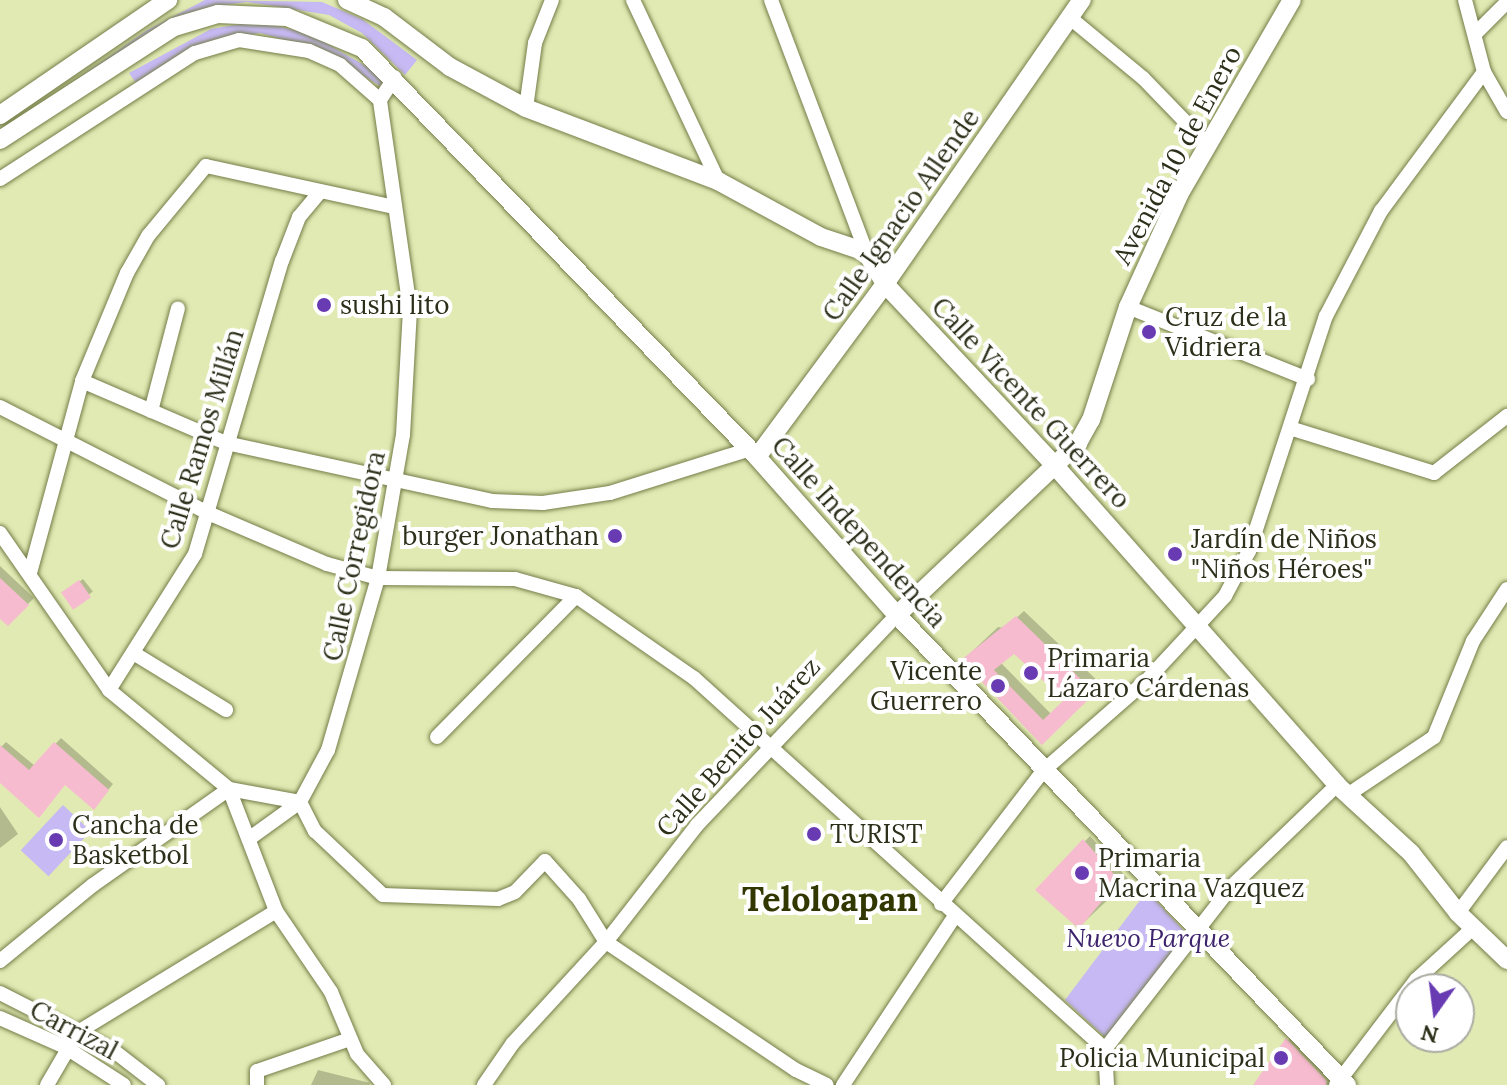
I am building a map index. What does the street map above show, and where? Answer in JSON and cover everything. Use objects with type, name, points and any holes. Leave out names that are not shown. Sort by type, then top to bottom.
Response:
[{"type":"main road","points":[[347,0],[409,33],[450,67],[526,108],[718,181],[821,237],[866,252]]},
{"type":"main road","name":"Avenida 10 de Enero","points":[[1056,467],[1091,420],[1128,307],[1207,144],[1292,0]]},
{"type":"main road","points":[[0,115],[156,2]]},
{"type":"main road","name":"Calle Ignacio Allende","points":[[754,453],[885,284],[1076,5]]},
{"type":"main road","name":"Calle Independencia","points":[[0,140],[174,27],[218,14],[263,14],[331,32],[362,48],[395,77],[754,453],[897,615],[1341,1083]]},
{"type":"main road","name":"Calle Vicente Guerrero","points":[[866,252],[885,284],[1056,467],[1343,790],[1411,853],[1458,913],[1507,960]]},
{"type":"main road","name":"Calle Benito Juárez","points":[[897,615],[1056,467]]},
{"type":"street","points":[[526,108],[535,43],[552,0]]},
{"type":"street","points":[[633,0],[718,181]]},
{"type":"street","points":[[771,0],[866,252]]},
{"type":"street","points":[[1465,0],[1484,72],[1507,111]]},
{"type":"street","points":[[1476,33],[1507,2]]},
{"type":"street","points":[[1076,5],[1207,144]]},
{"type":"street","points":[[0,179],[195,53],[239,40],[309,51],[340,65],[380,100],[395,77]]},
{"type":"street","points":[[941,904],[1043,771],[1200,628],[1249,551],[1293,429],[1326,316],[1381,211],[1484,72]]},
{"type":"street","name":"Calle Corregidora","points":[[300,802],[328,750],[345,703],[378,578],[398,485],[410,309],[380,100]]},
{"type":"street","points":[[30,573],[82,381],[148,236],[206,166],[394,207]]},
{"type":"street","name":"Calle Ramos Millán","points":[[109,690],[135,654],[195,554],[226,443],[293,232],[319,193]]},
{"type":"street","points":[[1128,307],[1308,379]]},
{"type":"street","points":[[151,411],[178,308]]},
{"type":"street","points":[[82,381],[226,443],[398,485],[492,501],[543,503],[610,493],[754,453]]},
{"type":"street","points":[[0,407],[65,437],[208,513],[293,552],[378,578],[515,579],[576,596],[694,678],[954,917],[1105,1049]]},
{"type":"street","points":[[1293,429],[1378,451],[1434,473],[1507,416]]},
{"type":"street","points":[[0,533],[109,690],[229,789],[276,911],[331,992],[350,1039],[384,1085]]},
{"type":"street","points":[[1107,1085],[1105,1049],[1200,931],[1231,887],[1343,790],[1434,737],[1473,641],[1507,589]]},
{"type":"street","points":[[437,737],[576,596]]},
{"type":"street","name":"Calle Benito Juárez","points":[[484,1085],[513,1043],[606,942],[697,825],[768,745],[897,615]]},
{"type":"street","points":[[135,654],[226,710]]},
{"type":"street","points":[[0,961],[93,885],[229,789],[300,802]]},
{"type":"street","points":[[250,838],[300,802]]},
{"type":"street","points":[[300,802],[315,831],[383,895],[498,899],[515,892],[545,861],[579,899],[606,942],[796,1070],[827,1085]]},
{"type":"street","points":[[1458,913],[1507,847]]},
{"type":"street","points":[[47,1085],[65,1047],[78,1032],[276,911]]},
{"type":"street","points":[[843,1085],[954,917]]},
{"type":"street","points":[[1341,1083],[1416,980],[1473,928]]},
{"type":"street","points":[[0,993],[78,1032],[158,1085]]},
{"type":"street","name":"Carrizal","points":[[0,1018],[65,1047],[124,1085]]},
{"type":"street","points":[[257,1085],[257,1071],[350,1039]]},
{"type":"green space","points":[[205,0],[322,2],[362,19],[417,60],[405,75],[362,33],[329,15],[247,2],[218,6],[71,92],[67,86],[147,30]]},
{"type":"green space","points":[[240,24],[269,24],[310,34],[371,69],[384,81],[383,88],[324,51],[260,33],[200,44],[136,83],[129,73],[211,29]]},
{"type":"green space","name":"Cancha de Basketbol","points":[[63,805],[91,831],[49,876],[21,850]]},
{"type":"green space","name":"Nuevo Parque","points":[[1147,891],[1188,935],[1106,1038],[1065,1000]]},
{"type":"building","points":[[0,578],[29,605],[8,626],[0,619]]},
{"type":"building","points":[[79,580],[91,597],[73,610],[61,593]]},
{"type":"building","name":"Primaria Lázaro Cárdenas","points":[[1016,616],[1095,693],[1042,745],[961,660]],"holes":[[[1014,654],[1064,700],[1043,720],[994,670]]]},
{"type":"building","points":[[54,742],[109,790],[94,810],[65,785],[39,818],[0,783],[0,745],[29,770]]},
{"type":"building","name":"Primaria Macrina Vazquez","points":[[1083,839],[1125,887],[1102,901],[1079,929],[1035,890]]},
{"type":"building","points":[[1286,1038],[1327,1081],[1326,1085],[1253,1085]]},
{"type":"place","name":"sushi lito","points":[[324,305]]},
{"type":"place","name":"Cruz de la Vidriera","points":[[1149,332]]},
{"type":"place","name":"burger Jonathan","points":[[615,536]]},
{"type":"place","name":"Jardín de Niños \"Niños Héroes\"","points":[[1175,554]]},
{"type":"place","name":"Primaria Lázaro Cárdenas","points":[[1031,673]]},
{"type":"place","name":"Vicente Guerrero","points":[[998,686]]},
{"type":"place","name":"TURIST","points":[[814,834]]},
{"type":"place","name":"Cancha de Basketbol","points":[[56,840]]},
{"type":"place","name":"Primaria Macrina Vazquez","points":[[1082,873]]},
{"type":"place","name":"Policia Municipal","points":[[1281,1058]]},
{"type":"district","name":"Teloloapan","points":[[830,899]]}]
